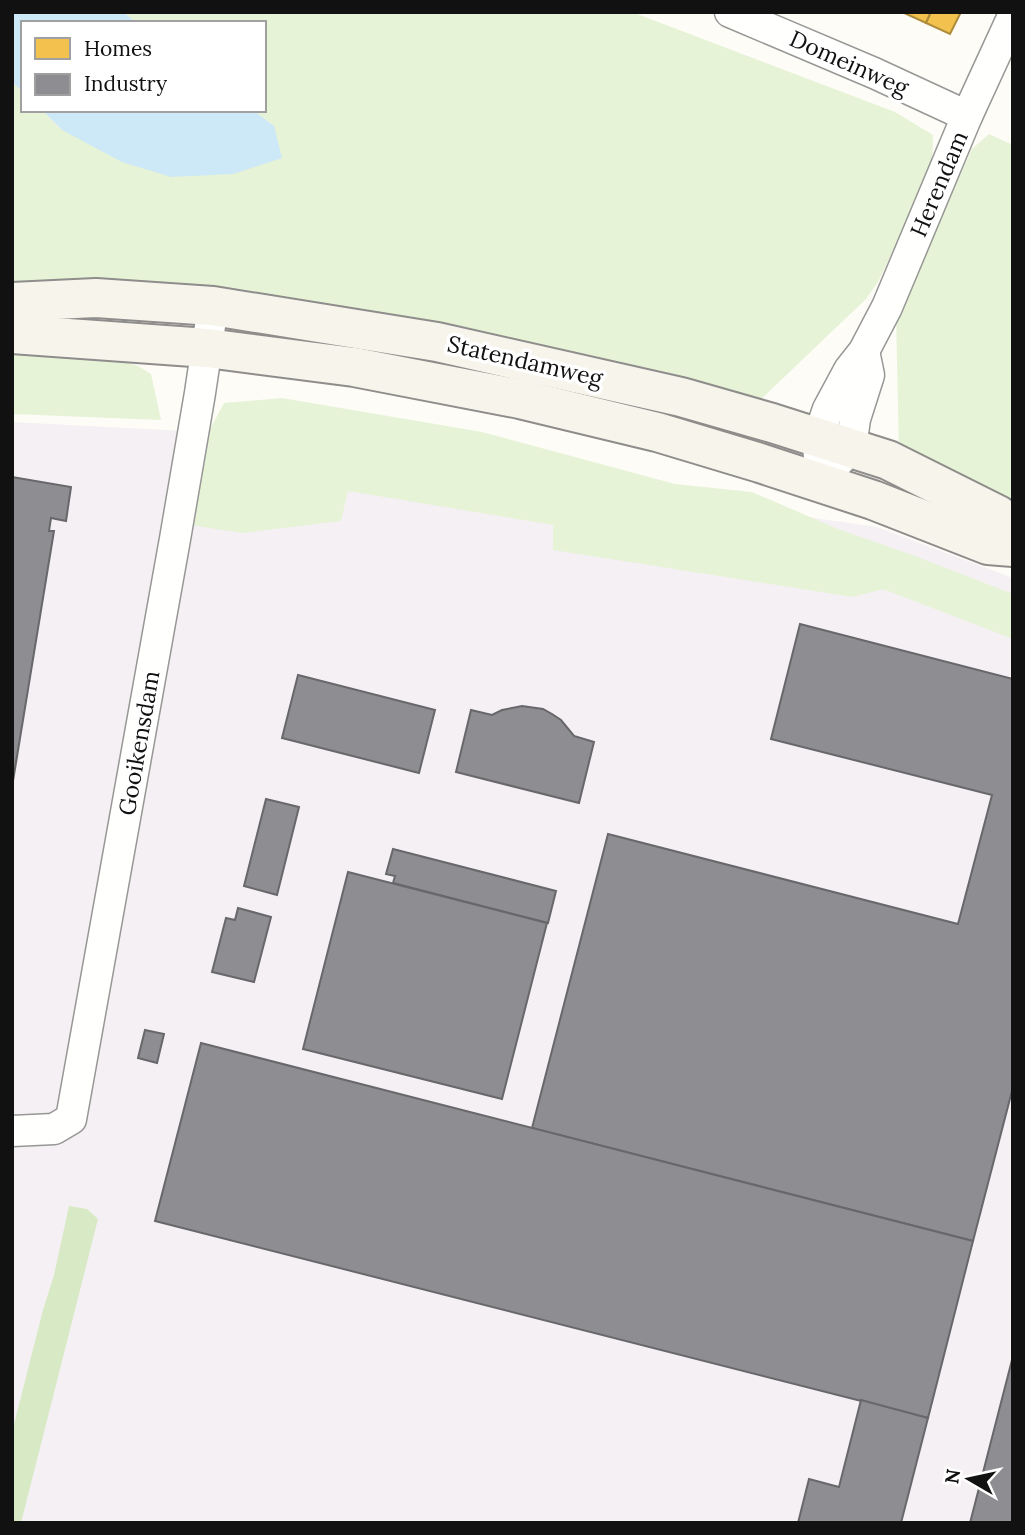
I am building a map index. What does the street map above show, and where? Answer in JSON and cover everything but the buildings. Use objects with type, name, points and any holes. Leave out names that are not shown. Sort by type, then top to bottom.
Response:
[{"type":"main road","name":"Statendamweg","points":[[12,302],[96,298],[213,306],[437,342],[681,397],[888,460],[998,515],[1013,527]]},
{"type":"main road","name":"Statendamweg","points":[[12,334],[207,348],[354,366],[520,400],[657,432],[873,500],[988,545],[1013,547]]},
{"type":"street","name":"Domeinweg","points":[[730,12],[874,72],[967,116]]},
{"type":"street","name":"Herendam","points":[[834,443],[855,419],[869,375],[864,351],[887,307],[967,116],[1013,16]]},
{"type":"street","name":"Gooikensdam","points":[[12,1131],[54,1129],[71,1119],[175,539],[213,306]]},
{"type":"street","points":[[820,482],[834,443]]},
{"type":"shaded area","points":[[12,422],[222,433],[877,527],[1013,578],[1013,1523],[12,1523]]},
{"type":"green space","points":[[123,12],[632,12],[895,112],[933,135],[932,168],[878,282],[866,299],[759,401],[12,286],[12,82],[21,90],[21,112],[44,112],[62,130],[274,126],[256,112],[266,112],[266,21],[134,21]]},
{"type":"green space","points":[[989,134],[1013,145],[1013,510],[899,453],[896,316],[972,149]]},
{"type":"green space","points":[[12,337],[58,341],[138,366],[151,374],[161,420],[12,414]]},
{"type":"green space","points":[[282,398],[482,432],[675,484],[752,492],[838,529],[1013,594],[1013,639],[883,589],[853,597],[553,550],[553,525],[348,491],[341,521],[242,533],[190,525],[203,438],[224,403]]},
{"type":"green space","points":[[69,1206],[87,1209],[98,1219],[21,1523],[12,1523],[12,1432],[54,1275]]},
{"type":"water","points":[[12,12],[123,12],[134,21],[21,21],[21,90],[12,82]]},
{"type":"water","points":[[44,112],[256,112],[274,126],[282,158],[233,174],[171,177],[122,162],[62,130]]}]
